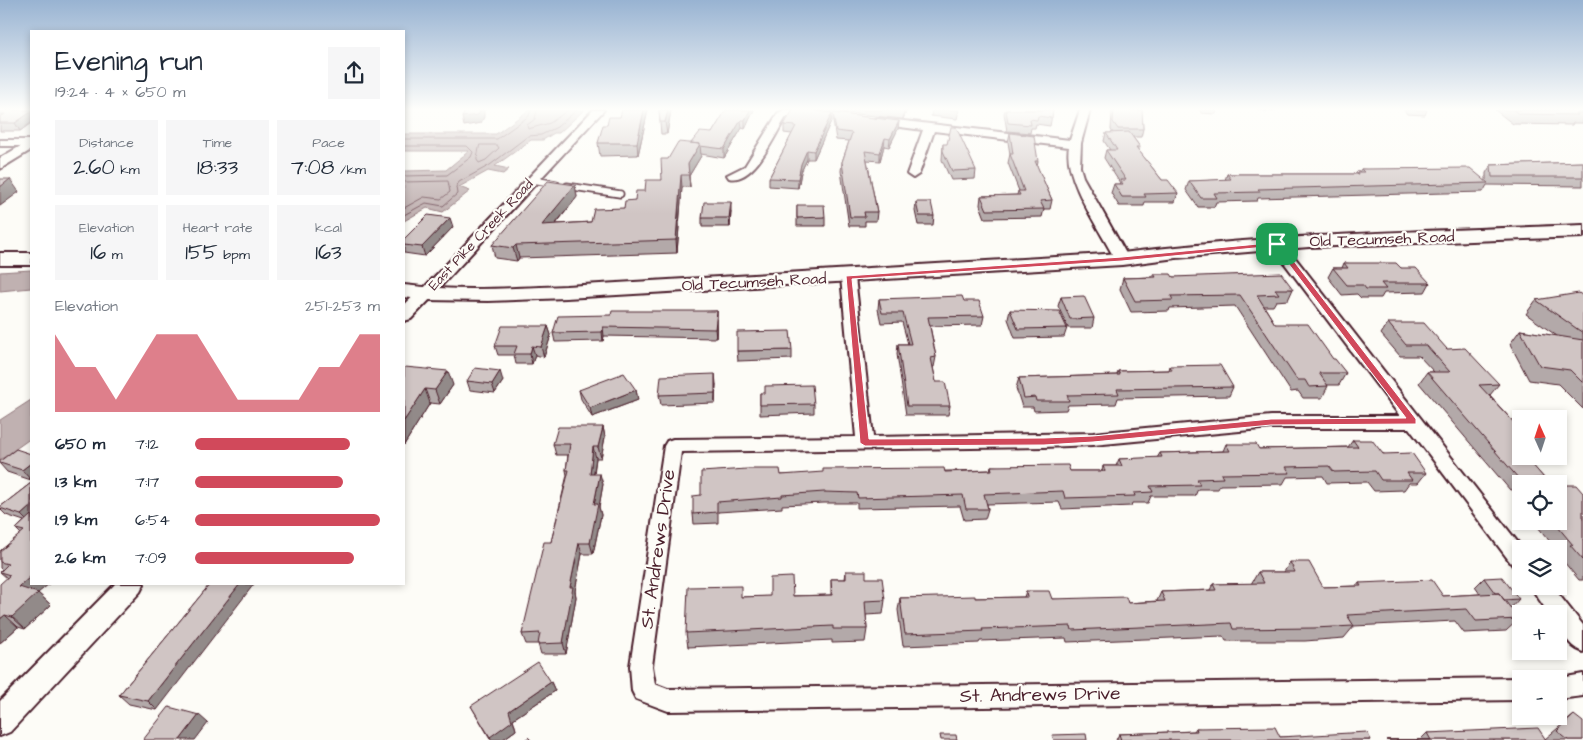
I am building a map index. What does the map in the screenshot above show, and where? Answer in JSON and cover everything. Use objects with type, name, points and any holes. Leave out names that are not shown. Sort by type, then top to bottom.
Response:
[{"type":"main road","name":"Old Tecumseh Road","points":[[405,291],[426,294],[488,295],[848,277],[1122,259],[1277,244],[1395,237],[1581,233]]},
{"type":"main road","points":[[0,259],[30,259]]},
{"type":"street","points":[[0,165],[29,145]]},
{"type":"street","name":"East Pike Creek Road","points":[[405,314],[566,145]]},
{"type":"street","points":[[733,175],[749,168],[764,145]]},
{"type":"street","points":[[913,174],[923,145]]},
{"type":"street","points":[[1074,145],[1072,159],[1077,177],[1122,259]]},
{"type":"street","points":[[1277,244],[1512,549]]},
{"type":"street","points":[[848,277],[865,443]]},
{"type":"street","name":"St. Andrews Drive","points":[[1413,422],[1271,422],[1054,441],[673,446],[641,666],[644,691],[668,700],[1512,689]]},
{"type":"street","points":[[0,722],[130,585]]},
{"type":"street","points":[[1547,595],[1583,642]]},
{"type":"street","points":[[1567,687],[1583,685]]},
{"type":"lane","points":[[533,180],[620,194]]},
{"type":"water","points":[[405,145],[525,145],[495,166],[509,169],[503,174],[488,171],[459,187],[470,191],[443,212],[427,208],[405,220],[405,171],[446,170],[469,151],[405,151]]},
{"type":"water","points":[[30,270],[30,288],[0,291],[0,272]]},
{"type":"water","points":[[30,401],[30,439],[0,460],[0,420]]},
{"type":"building","points":[[677,145],[700,145],[688,164],[689,175],[681,175],[676,240],[516,245],[513,248],[492,245],[548,181],[575,185],[542,225],[591,222],[594,209],[624,208],[625,201],[635,200],[636,191],[645,191],[646,180],[662,180],[661,159],[668,159]]},
{"type":"building","points":[[700,145],[727,145],[724,149]]},
{"type":"building","points":[[786,145],[817,145],[814,151],[807,150],[801,164],[798,179],[769,178]]},
{"type":"building","points":[[848,145],[883,145],[880,153],[865,151],[877,212],[864,212],[865,217],[850,217],[842,162]]},
{"type":"building","points":[[943,145],[964,145],[976,170],[952,171],[943,151]]},
{"type":"building","points":[[1012,145],[1035,145],[1038,161],[1035,161],[1052,200],[1040,201],[1044,209],[987,210],[981,196],[1020,195],[1018,191],[1024,191],[1010,154],[1013,154]]},
{"type":"building","points":[[1113,145],[1138,145],[1140,147],[1136,147],[1162,180],[1168,180],[1178,193],[1144,194],[1146,197],[1122,197],[1114,184],[1123,184],[1120,180],[1126,180],[1106,150],[1117,150]]},
{"type":"building","points":[[1583,162],[1583,177],[1492,177],[1491,165]]},
{"type":"building","points":[[1470,168],[1488,183],[1258,189],[1260,192],[1214,193],[1217,198],[1201,198],[1189,181],[1231,179],[1227,174],[1358,174],[1357,172],[1364,172],[1361,169]]},
{"type":"building","points":[[0,179],[10,179],[0,187]]},
{"type":"building","points":[[704,202],[731,202],[729,218],[702,218]]},
{"type":"building","points":[[916,202],[931,202],[934,216],[919,216]]},
{"type":"building","points":[[797,205],[824,205],[825,217],[797,218]]},
{"type":"building","points":[[428,215],[450,218],[422,247],[405,245],[405,238]]},
{"type":"building","points":[[1344,263],[1396,263],[1401,268],[1416,268],[1430,283],[1381,283],[1386,289],[1366,289],[1363,285],[1347,285],[1333,268],[1348,268]]},
{"type":"building","points":[[1281,273],[1293,289],[1275,289],[1279,294],[1257,295],[1275,324],[1308,324],[1333,359],[1346,373],[1319,373],[1328,386],[1309,387],[1305,380],[1297,380],[1240,295],[1171,296],[1173,300],[1135,301],[1123,278],[1156,277],[1154,274],[1171,274],[1173,277]]},
{"type":"building","points":[[1579,293],[1583,296],[1583,333],[1536,300]]},
{"type":"building","points":[[962,296],[964,301],[979,301],[984,316],[928,317],[936,357],[931,358],[936,382],[945,382],[950,406],[907,406],[898,344],[911,344],[903,313],[882,313],[879,299]]},
{"type":"building","points":[[1084,296],[1094,318],[1070,319],[1061,297]]},
{"type":"building","points":[[1010,310],[1059,311],[1067,328],[1018,329]]},
{"type":"building","points":[[612,311],[717,311],[715,329],[603,327],[602,332],[553,333],[558,316],[611,315]]},
{"type":"building","points":[[1388,323],[1424,323],[1447,349],[1465,348],[1499,384],[1479,385],[1512,420],[1512,465],[1533,465],[1541,475],[1516,475],[1427,372],[1450,372],[1426,345],[1406,345]]},
{"type":"building","points":[[502,326],[548,326],[541,347],[532,346],[530,354],[514,354],[517,346],[495,346]]},
{"type":"building","points":[[1520,330],[1583,340],[1583,383],[1570,370],[1540,366]]},
{"type":"building","points":[[790,331],[792,350],[737,351],[737,332]]},
{"type":"building","points":[[1220,365],[1233,387],[1117,389],[1119,394],[1067,395],[1069,401],[1036,401],[1035,397],[1024,398],[1019,378],[1120,375],[1118,371],[1172,370],[1170,366]]},
{"type":"building","points":[[405,367],[448,371],[435,390],[425,389],[405,419]]},
{"type":"building","points":[[475,368],[500,371],[492,384],[467,381]]},
{"type":"building","points":[[624,373],[636,390],[590,408],[579,390]]},
{"type":"building","points":[[715,374],[715,393],[659,395],[661,376]]},
{"type":"building","points":[[812,385],[814,404],[760,405],[760,393],[765,393],[765,386]]},
{"type":"building","points":[[558,427],[603,427],[598,447],[593,447],[590,474],[600,474],[594,504],[598,504],[590,543],[579,543],[570,587],[573,587],[563,643],[538,644],[540,633],[522,634],[544,542],[551,542],[569,470],[566,470],[570,444],[553,444]]},
{"type":"building","points":[[1353,440],[1372,440],[1383,454],[1412,453],[1426,473],[1407,473],[1412,480],[1381,480],[1375,471],[1334,472],[1329,466],[1286,467],[1290,473],[1221,474],[1223,478],[1197,479],[1200,485],[1150,486],[1153,492],[1134,493],[1135,496],[1065,498],[1063,491],[984,494],[988,509],[966,509],[963,495],[858,498],[857,493],[824,492],[717,502],[717,512],[693,514],[693,496],[701,495],[701,472],[780,469],[781,475],[823,472],[823,469],[944,468],[945,472],[992,470],[991,466],[1068,465],[1070,471],[1105,471],[1103,466],[1122,466],[1119,459],[1162,457],[1160,453],[1230,451],[1226,444],[1256,444],[1259,449],[1358,447]]},
{"type":"building","points":[[16,449],[30,454],[30,464],[22,470],[0,463],[0,461]]},
{"type":"building","points":[[30,484],[30,507],[21,515],[0,507]]},
{"type":"building","points":[[1567,485],[1576,485],[1583,493],[1583,560],[1570,545],[1573,545],[1560,530],[1567,530]]},
{"type":"building","points":[[30,516],[30,577],[19,587],[38,593],[12,617],[5,615],[0,619],[0,584],[10,575],[0,572],[8,564],[0,562],[0,551],[24,531],[16,529]]},
{"type":"building","points":[[1290,562],[1309,562],[1323,587],[1361,586],[1359,583],[1432,580],[1443,596],[1499,593],[1512,610],[1512,619],[1476,621],[1467,609],[1347,615],[1354,626],[1314,628],[1233,629],[1231,623],[1072,630],[1071,626],[982,629],[983,631],[905,634],[900,598],[1027,597],[1026,591],[1049,591],[1052,599],[1126,597],[1128,603],[1165,601],[1161,592],[1216,590],[1213,584],[1264,583],[1258,572],[1295,572]]},
{"type":"building","points":[[846,571],[866,571],[866,578],[882,578],[885,600],[865,601],[867,629],[833,629],[833,626],[686,633],[688,587],[741,586],[741,597],[770,596],[770,578],[792,577],[793,596],[832,595],[831,579],[846,579]]},
{"type":"building","points":[[1502,577],[1512,590],[1512,595],[1516,595],[1519,599],[1504,600],[1499,593],[1495,593],[1484,578]]},
{"type":"building","points":[[209,585],[239,585],[148,701],[119,695]]},
{"type":"building","points":[[538,662],[551,682],[509,711],[512,721],[490,737],[471,706]]},
{"type":"building","points":[[169,707],[199,715],[180,740],[143,740]]},
{"type":"building","points":[[1574,715],[1583,722],[1583,740],[1568,740],[1557,731],[1563,725],[1567,725],[1567,722]]},
{"type":"building","points":[[1275,727],[1280,737],[1367,732],[1371,740],[1121,740],[1119,734],[1197,731],[1196,728]]},
{"type":"building","points":[[1538,728],[1546,740],[1431,740],[1427,733]]},
{"type":"building","points":[[1086,734],[1087,740],[1054,740],[1052,735]]},
{"type":"building","points":[[940,735],[956,735],[957,740],[941,740]]},
{"type":"route","points":[[1277,244],[1413,422],[1271,422],[1093,439],[865,443],[848,277],[1122,259],[1176,252],[1277,244]]}]
